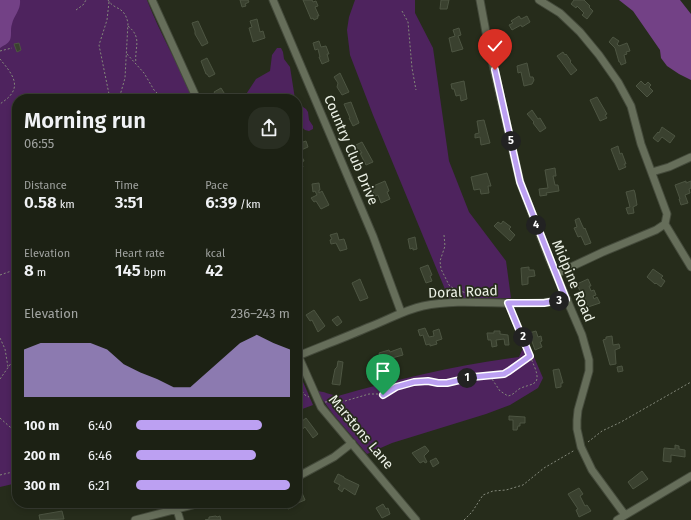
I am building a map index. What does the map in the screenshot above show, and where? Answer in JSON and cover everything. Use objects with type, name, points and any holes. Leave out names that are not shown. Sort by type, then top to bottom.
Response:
[{"type":"street","points":[[152,0],[196,94]]},
{"type":"street","name":"Country Club Drive","points":[[274,0],[374,236],[402,312]]},
{"type":"street","name":"Midpine Road","points":[[480,0],[488,44],[520,182],[566,299],[582,335],[589,360],[587,382],[578,410],[578,439],[586,460],[592,470],[625,515]]},
{"type":"street","points":[[539,0],[560,13],[575,26],[599,54],[618,82],[631,106],[642,144],[667,214],[665,224],[691,267]]},
{"type":"street","points":[[652,172],[691,158]]},
{"type":"street","points":[[556,274],[603,252],[656,230],[665,224]]},
{"type":"street","name":"Doral Road","points":[[302,353],[371,327],[402,312],[424,306],[452,303],[544,303],[566,299]]},
{"type":"street","name":"Marstons Lane","points":[[302,364],[317,399],[328,416],[390,487],[416,520]]},
{"type":"street","points":[[302,474],[334,457],[352,443]]},
{"type":"street","points":[[617,520],[691,476]]},
{"type":"street","points":[[135,520],[184,508]]},
{"type":"street","points":[[177,510],[180,520]]},
{"type":"path","points":[[76,10],[83,5],[86,0]]},
{"type":"path","points":[[108,1],[124,12],[128,26],[125,78],[121,94]]},
{"type":"path","points":[[108,1],[107,20],[99,45],[109,94]]},
{"type":"path","points":[[402,11],[408,22],[412,68],[416,90]]},
{"type":"path","points":[[128,26],[135,33],[137,38],[136,64]]},
{"type":"path","points":[[0,51],[12,48]]},
{"type":"path","points":[[126,53],[144,73],[158,94]]},
{"type":"path","points":[[0,59],[11,74],[15,86],[11,95],[0,104]]},
{"type":"path","points":[[444,235],[445,246],[440,261],[441,269],[449,285],[466,293],[473,303]]},
{"type":"path","points":[[0,275],[12,271]]},
{"type":"path","points":[[490,376],[500,391],[510,396],[521,388],[533,384],[537,380],[537,374],[508,303]]},
{"type":"path","points":[[0,338],[5,349],[8,367]]},
{"type":"path","points":[[302,392],[305,396],[326,402],[345,402],[369,394],[386,394],[396,387],[414,382],[428,381],[447,383],[473,377],[500,375],[509,371],[530,356]]},
{"type":"path","points":[[0,379],[12,362]]},
{"type":"path","points":[[0,418],[3,422],[12,427]]},
{"type":"path","points":[[0,475],[12,472]]},
{"type":"shaded area","points":[[0,0],[147,0],[191,94],[12,94],[12,484],[0,487]]},
{"type":"shaded area","points":[[0,0],[20,0],[20,4],[11,26],[10,40],[0,48]]},
{"type":"shaded area","points":[[355,0],[415,0],[415,13],[433,48],[449,161],[469,212],[506,261],[511,298],[449,299],[373,115],[350,55],[347,30],[349,17]]},
{"type":"shaded area","points":[[619,0],[680,0],[691,14],[691,80],[667,66],[661,58],[660,50],[633,11]]},
{"type":"shaded area","points":[[277,48],[281,48],[284,59],[290,67],[294,94],[246,94],[256,79],[270,71],[272,55]]},
{"type":"shaded area","points":[[302,106],[308,112],[309,120],[313,126],[313,129],[309,131],[302,127]]},
{"type":"shaded area","points":[[507,310],[514,310],[543,378],[538,388],[510,405],[486,414],[392,443],[367,454],[333,414],[316,391],[338,396],[427,373],[519,357],[523,348]]},
{"type":"shaded area","points":[[302,380],[313,405],[302,409]]},
{"type":"building","points":[[240,0],[248,0],[249,2],[245,4],[246,6],[242,7]]},
{"type":"building","points":[[303,0],[312,0],[313,2],[316,1],[318,6],[315,7],[319,16],[317,16],[318,18],[314,20],[313,18],[311,19]]},
{"type":"building","points":[[441,0],[449,0],[447,9],[440,9]]},
{"type":"building","points":[[574,0],[584,0],[590,6],[589,7],[593,11],[587,19],[582,15],[584,13],[577,6],[576,8],[571,4]]},
{"type":"building","points":[[519,16],[521,19],[527,16],[530,22],[522,27],[521,25],[512,30],[509,25],[513,23],[511,21]]},
{"type":"building","points":[[257,19],[260,32],[263,31],[265,38],[253,42],[249,28],[252,27],[250,21]]},
{"type":"building","points":[[198,21],[208,43],[202,46],[195,34],[192,23]]},
{"type":"building","points":[[459,28],[461,35],[458,36],[463,49],[452,52],[449,38],[455,36],[453,30]]},
{"type":"building","points":[[613,37],[619,41],[617,44],[619,46],[627,43],[630,51],[626,52],[627,54],[624,55],[626,63],[621,65],[615,48],[609,42]]},
{"type":"building","points":[[319,41],[321,47],[326,46],[329,54],[327,54],[329,61],[322,64],[318,49],[315,50],[313,43]]},
{"type":"building","points":[[19,43],[21,50],[17,52],[14,44]]},
{"type":"building","points":[[563,52],[577,70],[571,75],[557,56]]},
{"type":"building","points":[[207,58],[215,74],[209,77],[206,74],[201,61]]},
{"type":"building","points":[[527,63],[530,77],[533,77],[534,80],[532,84],[524,86],[521,72],[518,73],[517,66]]},
{"type":"building","points":[[340,73],[349,92],[342,95],[337,87],[338,83],[334,77]]},
{"type":"building","points":[[464,81],[467,99],[461,101],[460,95],[456,96],[451,84]]},
{"type":"building","points":[[641,81],[645,85],[648,82],[651,85],[649,87],[653,91],[647,97],[636,86]]},
{"type":"building","points":[[221,88],[225,94],[215,94],[214,92]]},
{"type":"building","points":[[597,97],[607,114],[605,115],[607,118],[600,121],[590,100]]},
{"type":"building","points":[[351,102],[359,123],[353,126],[344,104]]},
{"type":"building","points":[[532,110],[538,119],[540,118],[546,128],[540,132],[527,114]]},
{"type":"building","points":[[484,120],[490,143],[481,145],[480,137],[475,138],[475,134],[479,133],[477,121]]},
{"type":"building","points":[[662,127],[675,136],[670,143],[662,137],[658,142],[653,138],[658,132],[659,133]]},
{"type":"building","points":[[306,141],[308,147],[302,150],[302,142]]},
{"type":"building","points":[[362,142],[373,162],[366,165],[360,153],[362,153],[356,145]]},
{"type":"building","points":[[618,146],[620,154],[622,153],[626,164],[624,164],[626,167],[619,170],[611,149]]},
{"type":"building","points":[[555,168],[556,176],[553,176],[555,185],[558,185],[559,191],[546,193],[547,195],[540,196],[539,189],[548,188],[545,170]]},
{"type":"building","points":[[487,173],[491,186],[488,186],[489,193],[481,194],[480,189],[474,190],[471,177]]},
{"type":"building","points":[[385,181],[390,199],[381,203],[378,195],[375,196],[371,187]]},
{"type":"building","points":[[686,181],[686,183],[691,181],[691,188],[689,189],[690,193],[685,195],[688,203],[681,205],[675,185]]},
{"type":"building","points":[[319,183],[319,193],[322,191],[329,205],[321,209],[316,201],[314,202],[311,198],[317,195],[315,191],[313,192],[312,184]]},
{"type":"building","points":[[634,190],[637,205],[633,207],[634,213],[628,214],[626,208],[630,207],[626,192]]},
{"type":"building","points":[[579,218],[591,243],[585,245],[581,236],[578,237],[574,228],[577,227],[575,220]]},
{"type":"building","points":[[503,221],[511,227],[509,229],[515,235],[510,241],[494,226],[498,222],[501,224]]},
{"type":"building","points":[[337,233],[339,240],[344,239],[347,249],[340,251],[336,243],[331,244],[330,240],[332,239],[330,235]]},
{"type":"building","points":[[415,237],[417,249],[413,250],[413,248],[410,249],[408,239]]},
{"type":"building","points":[[428,265],[432,275],[430,276],[432,281],[426,283],[420,268]]},
{"type":"building","points":[[529,267],[529,270],[534,270],[535,276],[528,277],[528,284],[522,285],[521,268]]},
{"type":"building","points":[[653,269],[663,276],[661,278],[665,281],[661,287],[647,277]]},
{"type":"building","points":[[360,279],[368,298],[360,301],[352,283]]},
{"type":"building","points":[[588,279],[591,286],[589,286],[591,291],[594,290],[596,295],[593,296],[594,299],[597,297],[600,303],[588,307],[582,290],[580,291],[577,284]]},
{"type":"building","points":[[314,310],[325,326],[318,332],[312,320],[310,321],[306,315]]},
{"type":"building","points":[[338,316],[342,322],[337,326],[332,320]]},
{"type":"building","points":[[425,328],[429,337],[434,336],[433,331],[439,329],[442,339],[436,341],[437,344],[430,346],[430,344],[426,345],[423,335],[420,336],[418,330]]},
{"type":"building","points":[[494,331],[500,331],[500,334],[508,335],[509,345],[505,345],[504,339],[496,340],[497,346],[492,347],[491,340],[488,340],[487,333],[494,333]]},
{"type":"building","points":[[536,331],[538,337],[541,336],[542,341],[540,342],[542,347],[535,350],[529,333]]},
{"type":"building","points":[[612,336],[613,345],[619,344],[620,348],[615,350],[616,364],[610,365],[603,340],[606,339],[606,337]]},
{"type":"building","points":[[401,348],[403,355],[381,361],[379,353],[389,350],[390,352]]},
{"type":"building","points":[[338,361],[343,362],[340,385],[332,384]]},
{"type":"building","points":[[622,366],[623,371],[618,372],[617,367]]},
{"type":"building","points":[[559,369],[563,383],[561,383],[561,387],[556,388],[553,370]]},
{"type":"building","points":[[509,416],[525,417],[525,423],[520,423],[517,430],[513,430],[513,420],[509,420]]},
{"type":"building","points":[[306,418],[318,434],[313,438],[305,427],[302,429],[302,421]]},
{"type":"building","points":[[675,445],[679,446],[679,449],[685,450],[685,457],[671,455],[671,462],[663,461],[664,448],[675,449]]},
{"type":"building","points":[[425,446],[429,451],[424,456],[427,462],[425,463],[424,461],[420,463],[412,453]]},
{"type":"building","points":[[436,458],[439,463],[433,467],[430,461]]},
{"type":"building","points":[[642,471],[648,479],[633,489],[628,482]]},
{"type":"building","points":[[338,474],[359,485],[355,495],[344,488],[342,492],[338,489],[340,485],[334,482]]},
{"type":"building","points":[[579,488],[583,494],[580,496],[585,506],[587,505],[591,511],[579,517],[576,510],[578,509],[568,494]]},
{"type":"building","points":[[302,493],[305,500],[302,501]]},
{"type":"building","points":[[383,504],[386,509],[388,508],[390,514],[382,518],[376,508]]},
{"type":"building","points":[[62,511],[64,519],[40,520],[39,515]]},
{"type":"building","points":[[220,516],[221,520],[205,520],[209,519],[209,517]]},
{"type":"route","points":[[383,395],[396,387],[414,382],[428,381],[447,383],[473,377],[504,374],[530,356],[508,303],[544,303],[566,299],[520,182],[495,70]]}]
